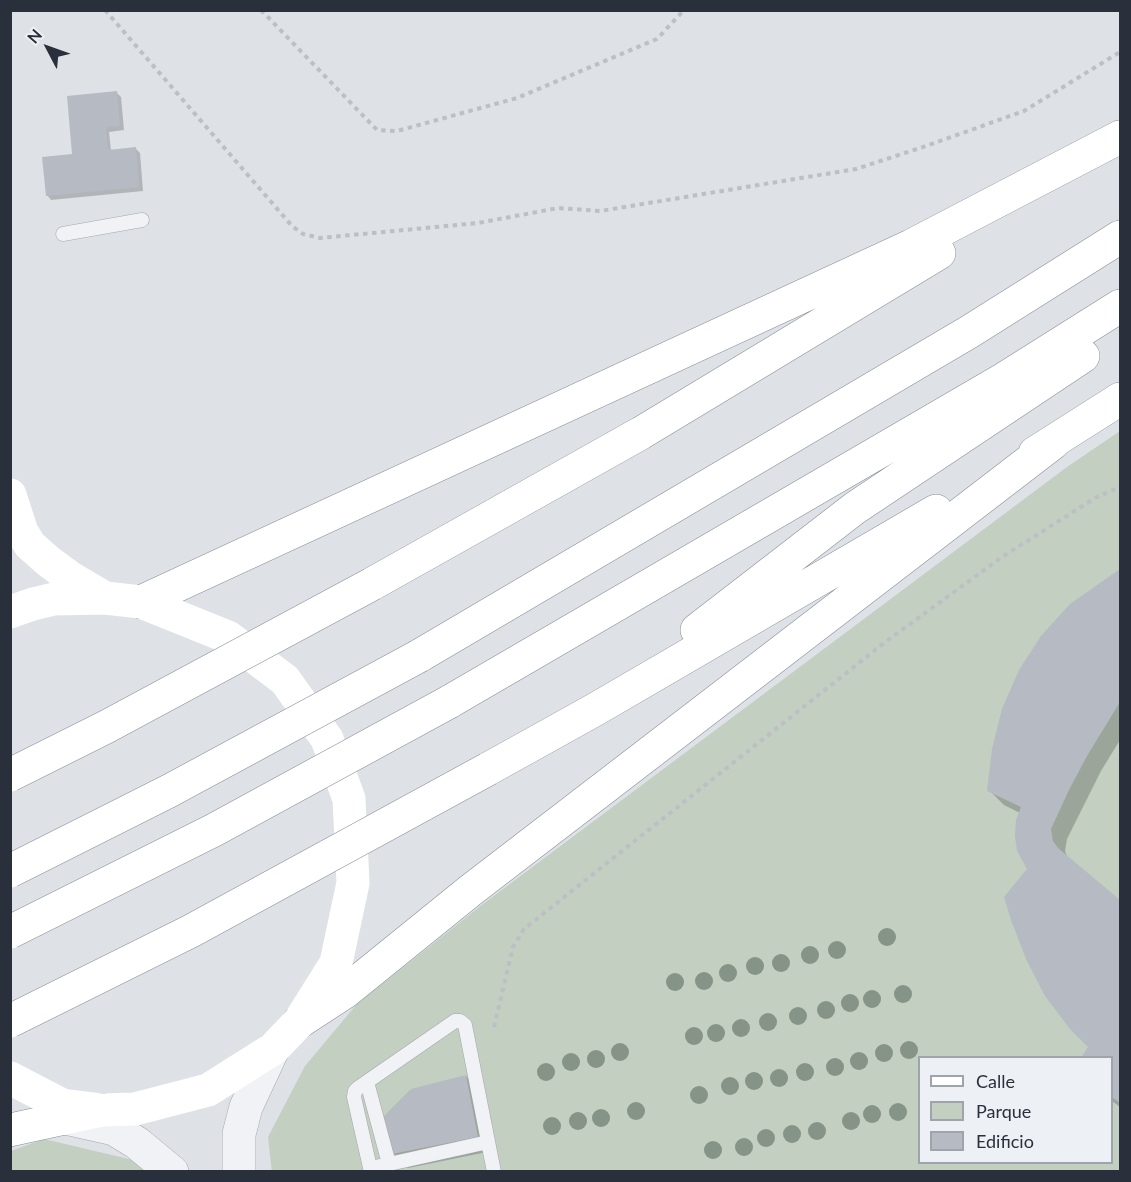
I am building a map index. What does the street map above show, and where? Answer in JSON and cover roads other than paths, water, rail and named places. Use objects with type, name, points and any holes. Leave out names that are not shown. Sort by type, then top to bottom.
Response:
[{"type":"main road","points":[[10,775],[116,722],[372,584],[641,433],[1035,195],[1120,137]]},
{"type":"main road","points":[[141,602],[911,246],[1120,137]]},
{"type":"main road","points":[[10,871],[169,791],[419,656],[969,332],[1120,237]]},
{"type":"main road","points":[[10,932],[214,830],[449,702],[1004,379],[1120,306]]},
{"type":"main road","points":[[596,709],[855,508],[1120,331]]},
{"type":"main road","points":[[10,1021],[191,931],[596,709],[1053,443],[1120,399]]},
{"type":"main road","points":[[299,1022],[345,993],[480,883],[1053,443]]},
{"type":"main road","points":[[10,495],[22,532],[30,545],[48,561],[105,598]]},
{"type":"main road","points":[[10,612],[54,599],[105,598],[141,602],[228,637],[285,680],[327,739],[349,799],[352,884],[336,963],[299,1022],[273,1049],[208,1090],[135,1109],[102,1110],[62,1105],[10,1078]]},
{"type":"main road","points":[[10,1130],[102,1110]]},
{"type":"street","points":[[239,1172],[239,1134],[246,1107],[273,1049]]},
{"type":"street","points":[[135,1109],[185,1156],[191,1172]]},
{"type":"street","points":[[65,1118],[114,1129],[137,1143],[172,1172]]},
{"type":"lane","points":[[63,234],[142,220]]},
{"type":"lane","points":[[488,1142],[371,1170],[354,1097],[355,1091],[455,1022],[460,1021],[465,1025],[494,1172]]},
{"type":"lane","points":[[367,1082],[389,1164]]}]
